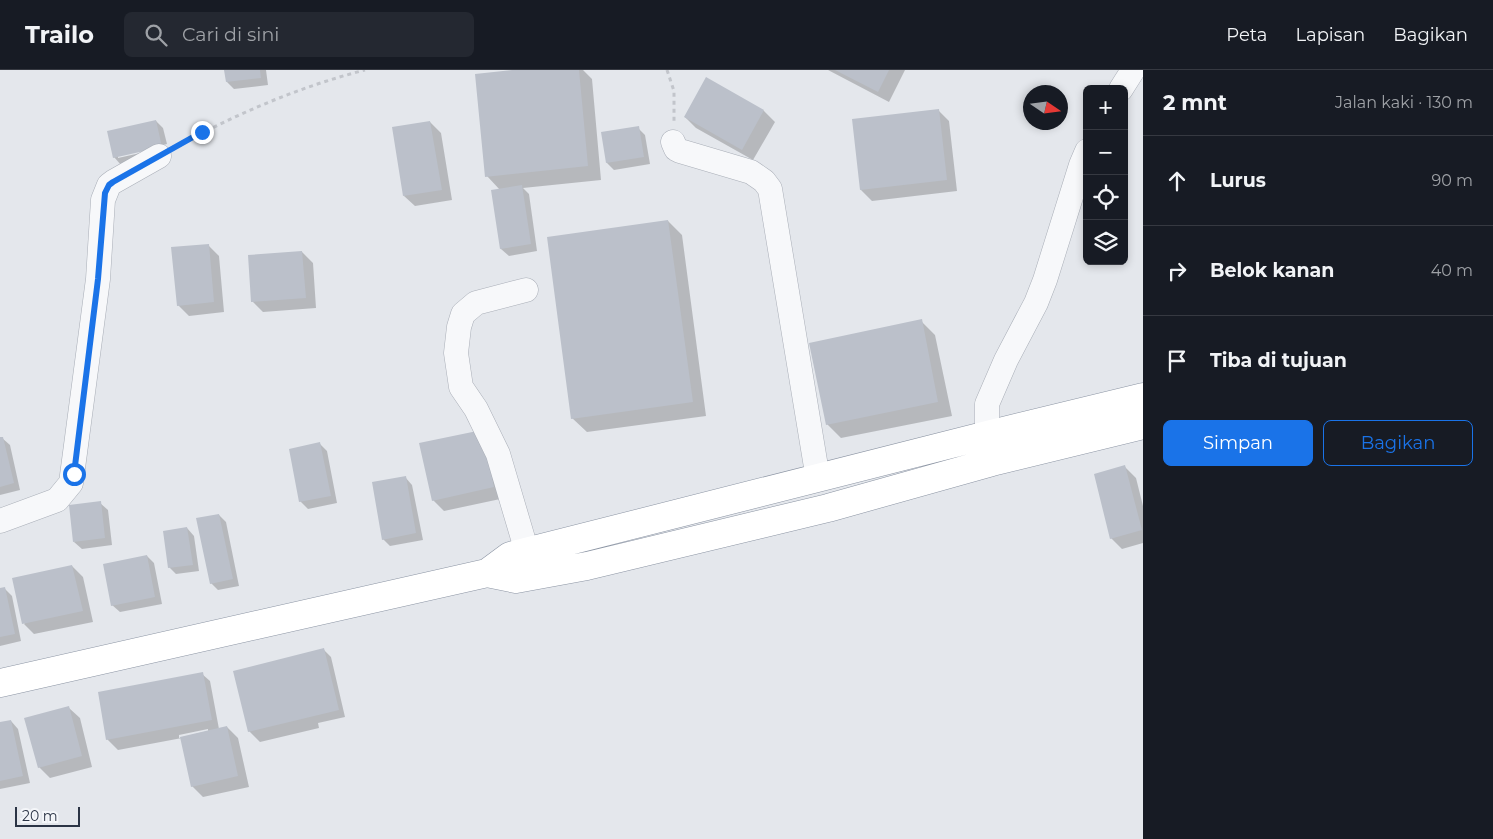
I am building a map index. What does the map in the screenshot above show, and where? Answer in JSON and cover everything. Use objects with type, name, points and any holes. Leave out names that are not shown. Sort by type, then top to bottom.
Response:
[{"type":"highway","points":[[0,683],[487,573],[510,556],[1143,397]]},
{"type":"highway","points":[[487,573],[516,579],[587,566],[828,508],[992,462],[1143,425]]},
{"type":"highway","points":[[907,456],[917,483]]},
{"type":"street","points":[[1124,85],[1133,70]]},
{"type":"street","points":[[673,142],[676,149],[680,151],[757,175],[770,189],[818,479]]},
{"type":"street","points":[[0,521],[58,500],[69,488],[74,474],[98,279],[103,200],[109,185],[159,156]]},
{"type":"street","points":[[986,435],[987,404],[1045,280],[1083,163]]},
{"type":"street","points":[[526,290],[476,303],[463,314],[456,352],[461,387],[476,408],[498,454],[527,552]]},
{"type":"path","points":[[159,156],[245,111],[278,97],[365,70]]},
{"type":"path","points":[[667,70],[674,91],[673,142]]},
{"type":"building","points":[[224,70],[260,70],[261,78],[226,82]]},
{"type":"building","points":[[512,70],[579,70],[588,166],[485,177],[475,74]]},
{"type":"building","points":[[835,70],[889,70],[878,92]]},
{"type":"building","points":[[706,77],[764,110],[742,150],[684,117]]},
{"type":"building","points":[[939,109],[947,180],[860,190],[852,119]]},
{"type":"building","points":[[156,120],[162,147],[113,158],[107,131]]},
{"type":"building","points":[[430,121],[442,190],[403,196],[392,127]]},
{"type":"building","points":[[639,126],[644,157],[606,163],[601,132]]},
{"type":"building","points":[[522,185],[531,244],[500,249],[491,190]]},
{"type":"building","points":[[668,220],[693,402],[571,419],[547,237]]},
{"type":"building","points":[[209,244],[214,302],[177,306],[171,247]]},
{"type":"building","points":[[302,251],[306,298],[251,302],[248,255]]},
{"type":"building","points":[[922,319],[938,402],[826,425],[809,343]]},
{"type":"building","points":[[482,430],[494,487],[432,501],[419,443]]},
{"type":"building","points":[[0,437],[3,437],[14,483],[0,487]]},
{"type":"building","points":[[320,442],[331,496],[299,502],[289,449]]},
{"type":"building","points":[[1125,465],[1142,530],[1110,539],[1094,474]]},
{"type":"building","points":[[406,476],[416,533],[382,540],[372,482]]},
{"type":"building","points":[[101,501],[105,538],[73,542],[69,505]]},
{"type":"building","points":[[219,514],[233,579],[210,584],[196,518]]},
{"type":"building","points":[[187,527],[193,565],[168,568],[163,531]]},
{"type":"building","points":[[147,555],[155,597],[111,606],[103,564]]},
{"type":"building","points":[[72,565],[83,611],[22,624],[12,578]]},
{"type":"building","points":[[5,587],[15,634],[0,637],[0,588]]},
{"type":"building","points":[[324,648],[339,710],[248,732],[233,671]]},
{"type":"building","points":[[203,672],[212,720],[106,740],[98,692]]},
{"type":"building","points":[[69,706],[82,756],[38,768],[24,718]]},
{"type":"building","points":[[11,720],[23,776],[0,781],[0,722]]},
{"type":"building","points":[[227,726],[238,776],[191,787],[180,737]]},
{"type":"route","points":[[74,474],[98,279],[105,193],[113,182],[202,132]]}]
